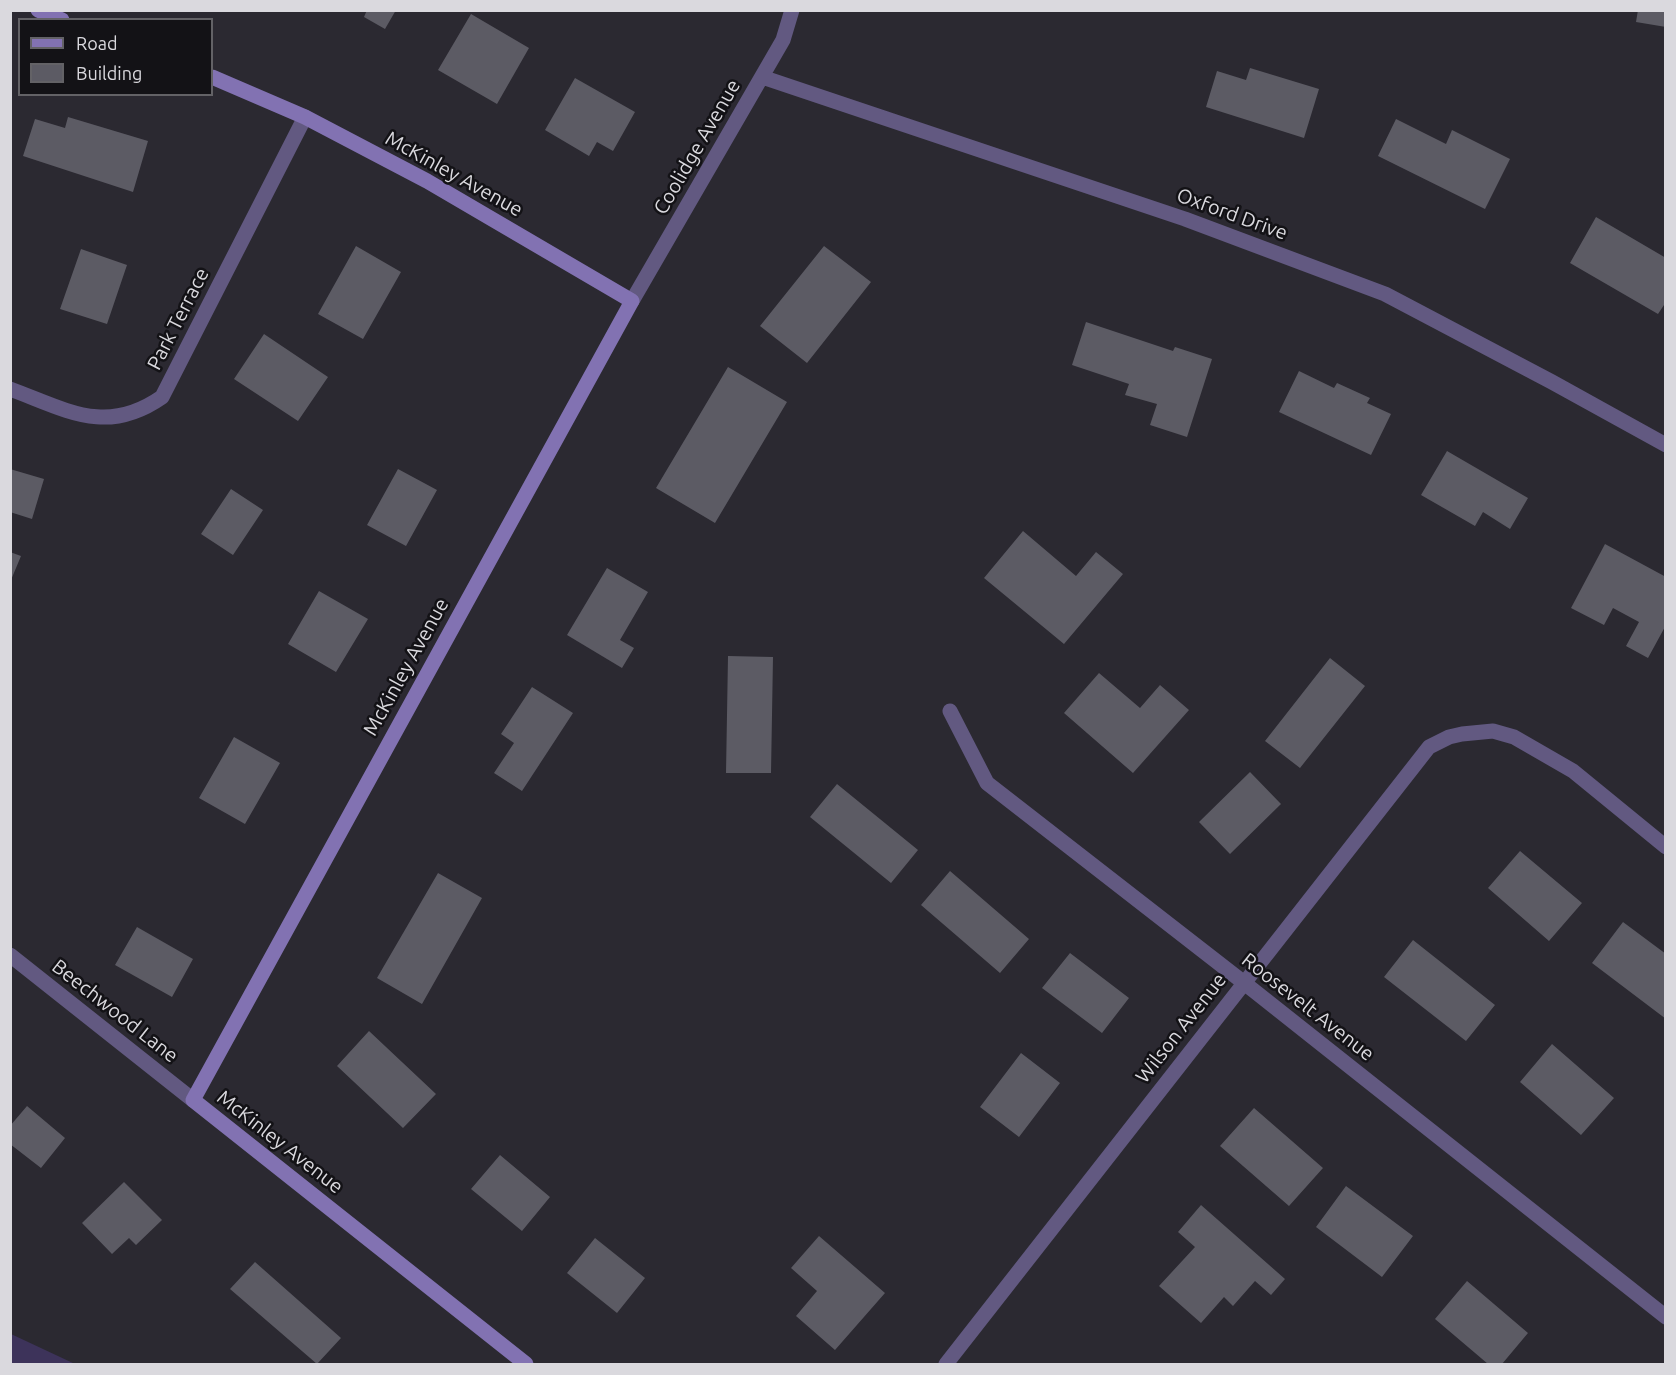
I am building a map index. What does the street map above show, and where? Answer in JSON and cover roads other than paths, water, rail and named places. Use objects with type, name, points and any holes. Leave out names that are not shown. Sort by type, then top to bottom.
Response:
[{"type":"street","points":[[38,10],[57,18]]},
{"type":"street","name":"Coolidge Avenue","points":[[632,301],[783,40],[792,10]]},
{"type":"street","name":"McKinley Avenue","points":[[213,77],[305,117],[427,181],[632,301],[193,1100],[526,1365]]},
{"type":"street","name":"Oxford Drive","points":[[762,77],[1185,219],[1385,294],[1552,382],[1665,445]]},
{"type":"street","name":"Park Terrace","points":[[10,389],[82,416],[127,415],[145,408],[162,397],[305,117]]},
{"type":"street","name":"Roosevelt Avenue","points":[[950,711],[987,783],[1243,982],[1665,1317]]},
{"type":"street","name":"Wilson Avenue","points":[[946,1365],[1243,982],[1429,747],[1449,737],[1462,734],[1493,731],[1514,737],[1573,771],[1665,847]]},
{"type":"street","name":"Beechwood Lane","points":[[10,955],[193,1100]]}]
